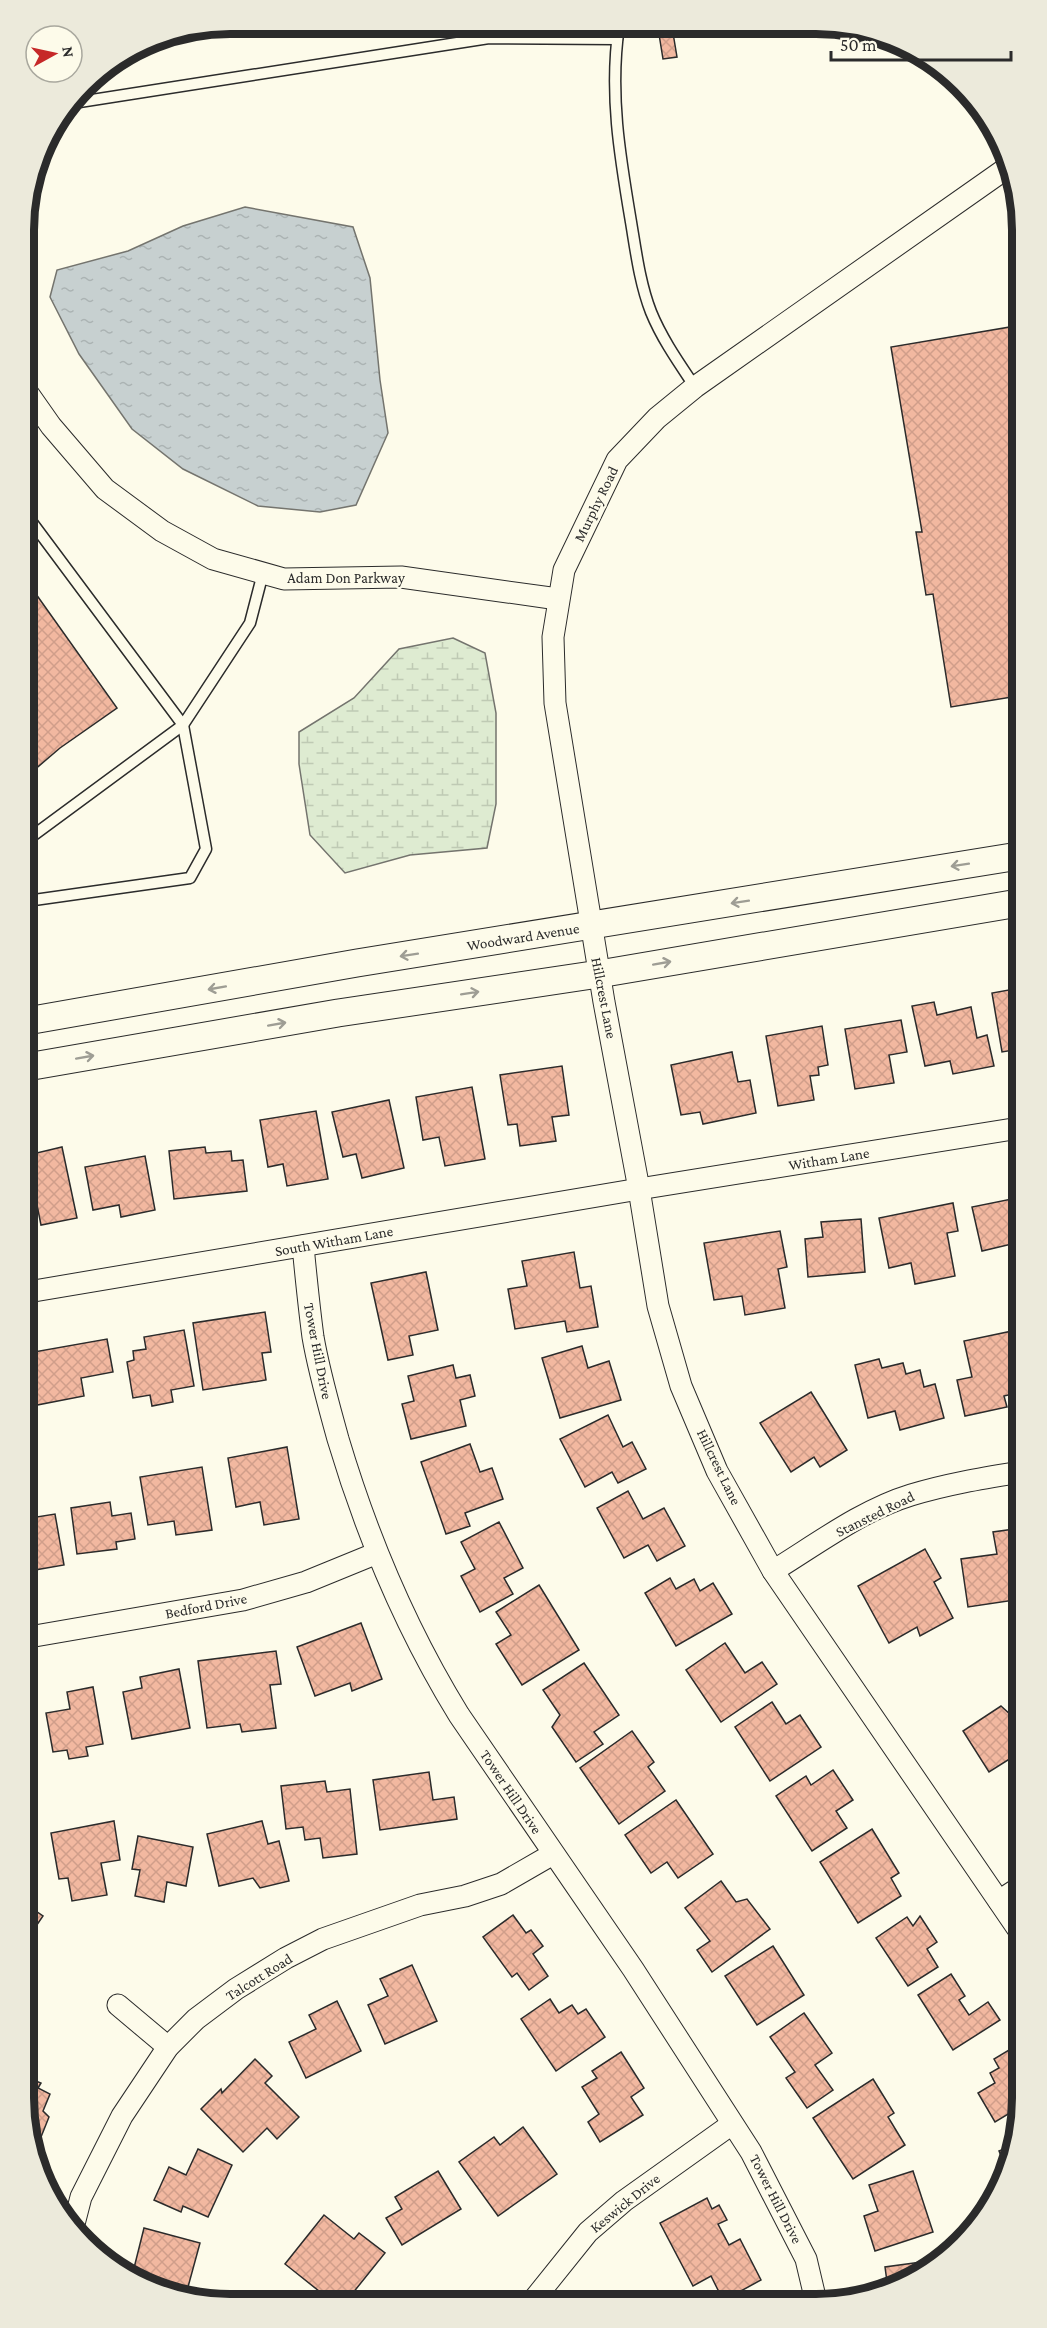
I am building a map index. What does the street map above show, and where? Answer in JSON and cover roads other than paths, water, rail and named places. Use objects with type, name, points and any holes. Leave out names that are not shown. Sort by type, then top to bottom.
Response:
[{"type":"street","name":"Murphy Road","points":[[591,926],[555,703],[553,637],[564,570],[616,460],[657,418],[695,387],[1003,171]]},
{"type":"street","name":"Adam Don Parkway","points":[[35,402],[51,426],[105,489],[162,531],[213,559],[284,579],[401,577],[558,599]]},
{"type":"street","name":"Woodward Avenue","points":[[35,1020],[346,965],[1012,857]]},
{"type":"street","points":[[35,1066],[338,1013],[599,974],[1012,904]]},
{"type":"street","name":"Hillcrest Lane","points":[[591,926],[639,1189],[657,1305],[681,1386],[717,1471],[773,1571],[1012,1920]]},
{"type":"street","name":"Witham Lane","points":[[639,1189],[1012,1129]]},
{"type":"street","name":"South Witham Lane","points":[[34,1291],[639,1189]]},
{"type":"street","name":"Tower Hill Drive","points":[[303,1246],[314,1339],[321,1374],[352,1487],[377,1553],[435,1676],[553,1854],[633,1969],[751,2152],[802,2250],[814,2294]]},
{"type":"street","name":"Stansted Road","points":[[773,1571],[838,1530],[909,1495],[1012,1473]]},
{"type":"street","name":"Bedford Drive","points":[[34,1636],[255,1597],[306,1582],[377,1553]]},
{"type":"street","name":"Talcott Road","points":[[76,2218],[81,2197],[122,2116],[168,2047],[196,2019],[236,1989],[286,1958],[323,1939],[420,1905],[465,1896],[501,1884],[553,1854]]},
{"type":"street","points":[[999,1901],[1012,1893]]},
{"type":"street","points":[[118,2005],[168,2047]]},
{"type":"street","name":"Keswick Drive","points":[[538,2294],[588,2232],[624,2201],[732,2124]]},
{"type":"lane","points":[[618,34],[615,103],[618,147],[640,275],[651,312],[671,351],[695,387]]},
{"type":"lane","points":[[83,102],[489,38],[617,39]]},
{"type":"lane","points":[[35,525],[183,725],[206,849],[190,878],[35,900]]},
{"type":"lane","points":[[35,834],[183,725],[250,623],[263,573]]},
{"type":"water","points":[[245,207],[353,227],[370,278],[380,380],[388,433],[356,505],[320,512],[258,506],[183,469],[132,429],[79,354],[50,297],[57,270],[128,251],[183,226]]}]
